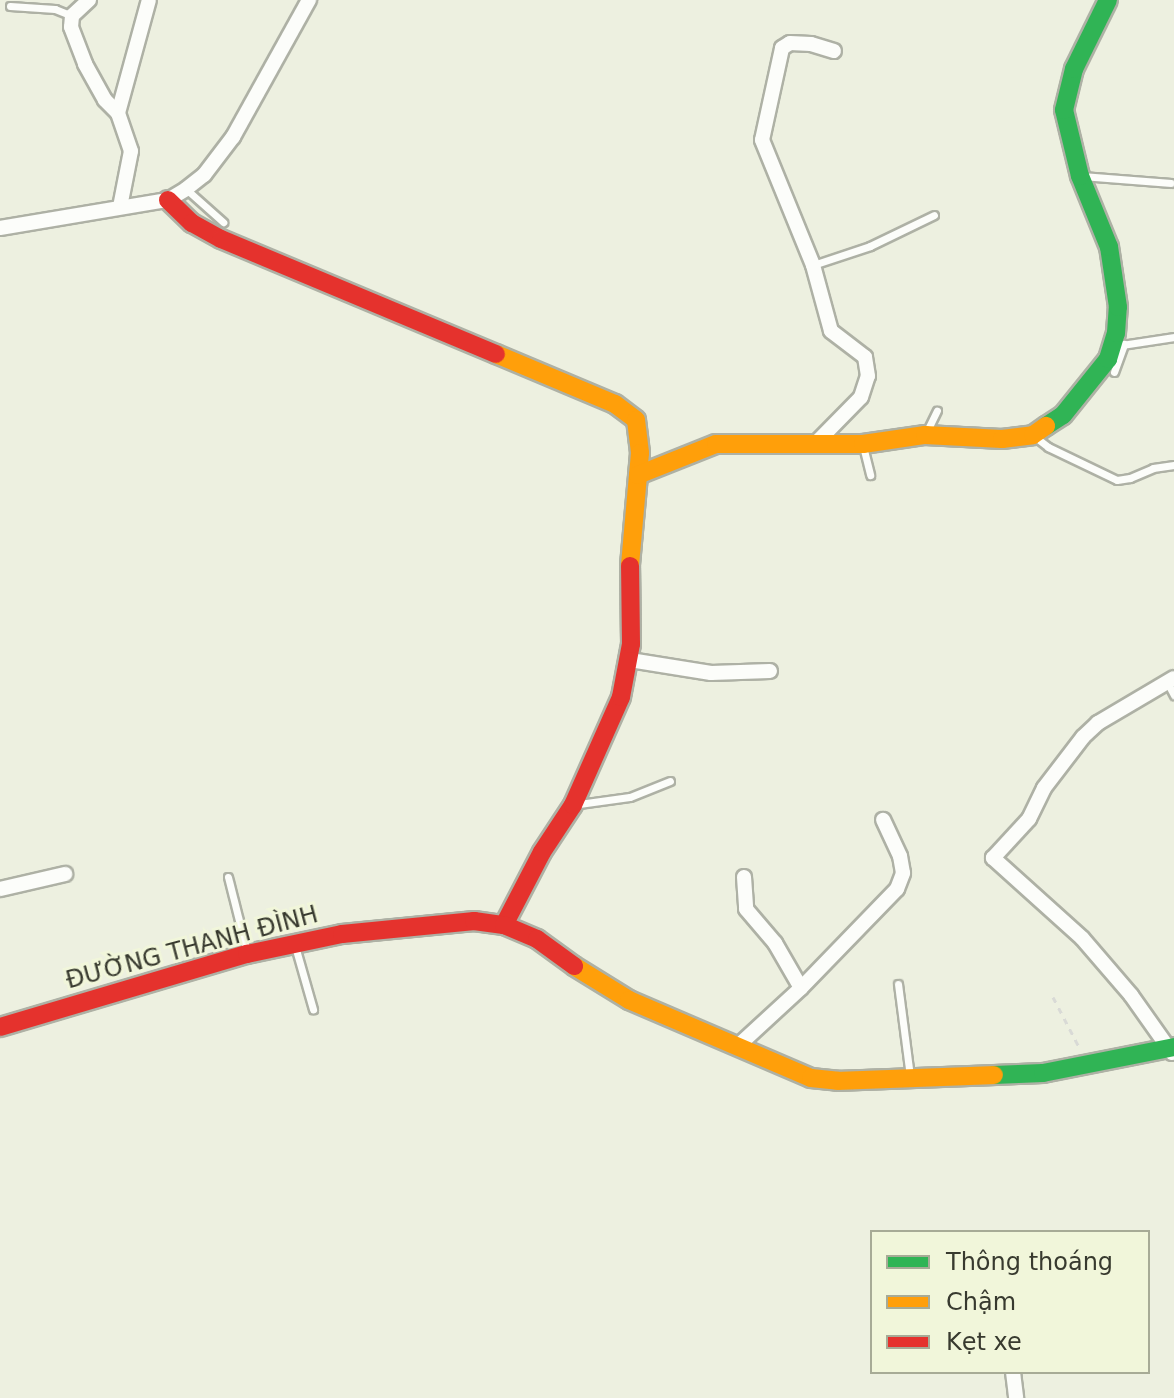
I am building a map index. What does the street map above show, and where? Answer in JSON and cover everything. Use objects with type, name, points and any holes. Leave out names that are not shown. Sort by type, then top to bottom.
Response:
[{"type":"street","points":[[89,0],[72,16],[74,38],[105,100],[118,113],[131,151],[120,207]]},
{"type":"street","points":[[118,113],[149,0]]},
{"type":"street","points":[[0,228],[168,200],[186,189],[204,175],[233,137],[309,0]]},
{"type":"street","points":[[638,475],[694,450],[716,444],[863,444],[925,435],[1002,439],[1033,435],[1063,415],[1086,391],[1118,346],[1118,307],[1109,247],[1080,176],[1067,128],[1066,89],[1108,0]]},
{"type":"street","points":[[816,443],[861,397],[868,376],[862,352],[831,331],[813,265],[762,140],[782,48],[790,43],[811,44],[834,51]]},
{"type":"street","points":[[168,200],[192,223],[221,239],[627,410],[640,433],[630,565],[630,660],[609,730],[573,805],[542,852],[504,925]]},
{"type":"street","points":[[630,660],[711,673],[770,671]]},
{"type":"street","points":[[1172,685],[1098,723],[1083,737],[1044,788],[1029,819],[993,858],[1082,938],[1131,995],[1172,1050]]},
{"type":"street","points":[[739,1045],[801,988],[897,889],[903,873],[900,856],[883,820]]},
{"type":"street","points":[[0,889],[65,874]]},
{"type":"street","points":[[744,877],[746,909],[775,943],[801,988]]},
{"type":"street","name":"ĐƯỜNG THANH ĐÌNH","points":[[0,1027],[247,954],[342,934],[443,922],[504,925],[537,939],[609,990],[811,1078],[910,1079],[1043,1073],[1172,1050]]},
{"type":"street","points":[[1013,1374],[1016,1398]]},
{"type":"lane","points":[[10,6],[55,9],[72,16]]},
{"type":"lane","points":[[1080,176],[1171,183]]},
{"type":"lane","points":[[186,189],[223,222]]},
{"type":"lane","points":[[813,265],[870,246],[934,215]]},
{"type":"lane","points":[[1114,372],[1118,346],[1174,337]]},
{"type":"lane","points":[[925,435],[937,410]]},
{"type":"lane","points":[[1033,435],[1048,447],[1117,480],[1153,468],[1174,465]]},
{"type":"lane","points":[[863,444],[870,475]]},
{"type":"lane","points":[[573,805],[630,797],[670,781]]},
{"type":"lane","points":[[228,877],[247,954]]},
{"type":"lane","points":[[295,944],[313,1009]]},
{"type":"lane","points":[[898,984],[910,1079]]},
{"type":"path","points":[[1053,997],[1087,1065]]},
{"type":"traffic: fast","points":[[1046,426],[1063,415],[1108,359],[1116,333],[1118,307],[1109,247],[1080,176],[1064,110],[1074,69],[1108,0]]},
{"type":"traffic: fast","points":[[994,1075],[1043,1073],[1174,1047]]},
{"type":"traffic: slow","points":[[496,354],[615,404],[636,420],[640,453],[630,566]]},
{"type":"traffic: slow","points":[[638,475],[716,444],[863,444],[925,435],[1002,439],[1033,435],[1046,426]]},
{"type":"traffic: slow","points":[[574,966],[629,1000],[811,1078],[838,1081],[994,1075]]},
{"type":"traffic: jam","points":[[168,200],[192,223],[221,239],[496,354]]},
{"type":"traffic: jam","points":[[504,925],[542,852],[573,805],[621,697],[631,644],[630,566]]},
{"type":"traffic: jam","points":[[0,1027],[247,954],[342,934],[474,921],[504,925],[537,939],[574,966]]}]
